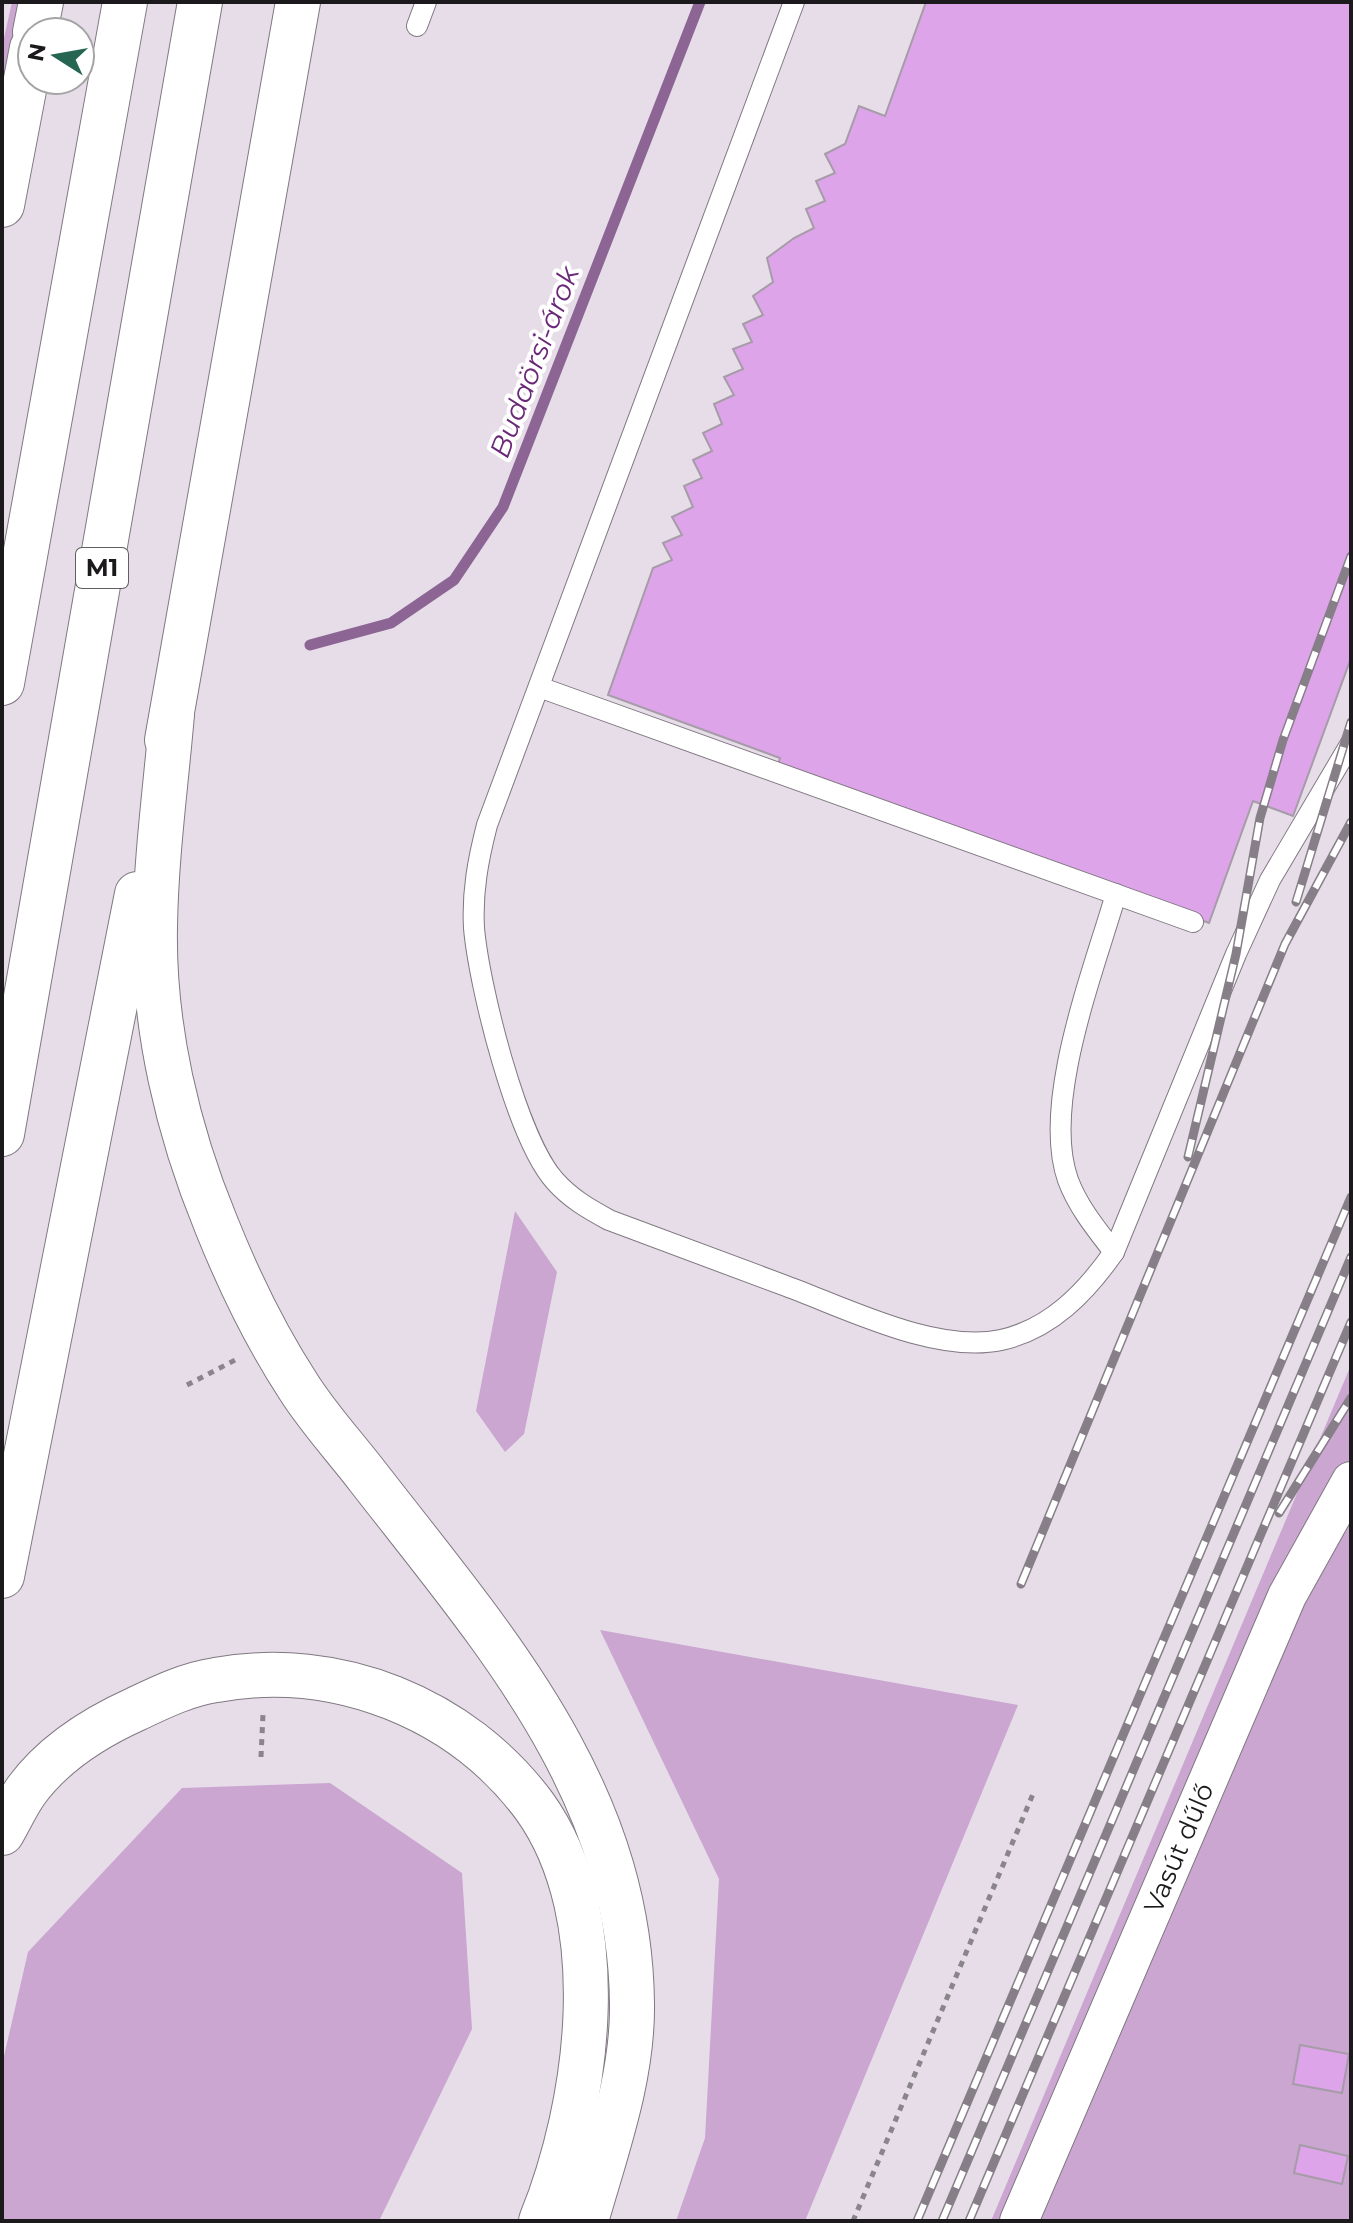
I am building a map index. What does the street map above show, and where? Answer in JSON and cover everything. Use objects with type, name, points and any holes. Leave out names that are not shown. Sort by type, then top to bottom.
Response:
[{"type":"highway","points":[[2,683],[125,2]]},
{"type":"highway","name":"M1","points":[[2,1134],[200,2]]},
{"type":"highway","points":[[2,1576],[172,714],[298,2]]},
{"type":"highway","points":[[2,205],[23,96]]},
{"type":"highway","points":[[172,714],[155,928],[161,1018],[172,1087],[192,1158],[228,1251],[298,1386],[515,1666],[550,1722],[606,1845],[628,1939],[632,2007],[625,2082],[586,2221]]},
{"type":"highway","points":[[2,1833],[27,1790],[68,1750],[100,1725],[166,1695],[215,1680],[307,1676],[351,1683],[442,1719],[477,1746],[536,1809],[569,1883],[579,1925],[587,1979],[583,2067],[541,2221]]},
{"type":"street","name":"Vasút dűlő","points":[[1019,2221],[1287,1596],[1351,1481]]},
{"type":"lane","points":[[417,26],[426,2]]},
{"type":"lane","points":[[794,2],[487,825],[475,874],[474,929],[492,1022],[512,1094],[535,1148],[553,1179],[581,1205],[609,1220],[892,1325],[943,1340],[1001,1340],[1063,1312],[1093,1281],[1114,1252],[1264,892],[1351,743]]},
{"type":"lane","points":[[539,687],[1193,922]]},
{"type":"lane","points":[[1114,1252],[1084,1212],[1068,1180],[1062,1151],[1069,1052],[1116,894]]},
{"type":"path","points":[[187,1385],[274,1340]]},
{"type":"path","points":[[853,2221],[1033,1794]]},
{"type":"shaded area","points":[[12,2],[25,4],[23,16],[16,16],[16,47],[2,115],[2,47]]},
{"type":"shaded area","points":[[515,1211],[557,1272],[524,1434],[505,1452],[476,1411]]},
{"type":"shaded area","points":[[1351,1365],[1351,2221],[991,2221]]},
{"type":"shaded area","points":[[600,1630],[1018,1705],[805,2221],[676,2221],[705,2138],[719,1879]]},
{"type":"shaded area","points":[[330,1783],[462,1873],[472,2029],[379,2221],[2,2221],[2,2065],[28,1952],[182,1788]]},
{"type":"building","points":[[926,2],[1351,2],[1351,658],[1293,816],[1253,801],[1209,923],[778,765],[780,758],[608,695],[653,568],[672,560],[663,543],[682,535],[672,517],[693,507],[684,486],[702,478],[693,460],[712,451],[703,433],[722,424],[714,404],[734,395],[724,377],[743,369],[733,349],[752,342],[743,324],[763,315],[753,296],[773,282],[767,258],[814,228],[806,209],[825,201],[816,181],[835,173],[825,154],[845,144],[859,106],[885,116]]},
{"type":"building","points":[[1300,2045],[1349,2054],[1342,2093],[1293,2084]]},
{"type":"building","points":[[1300,2145],[1348,2156],[1342,2184],[1294,2173]]},
{"type":"waterway","name":"Budaörsi-árok","points":[[310,645],[391,623],[454,580],[503,507],[700,2]]},
{"type":"railway","points":[[1188,1157],[1236,954],[1260,818],[1283,740],[1351,556]]},
{"type":"railway","points":[[1296,902],[1351,722]]},
{"type":"railway","points":[[1021,1584],[1285,944],[1351,822]]},
{"type":"railway","points":[[917,2221],[1351,1197]]},
{"type":"railway","points":[[942,2221],[1351,1257]]},
{"type":"railway","points":[[969,2221],[1351,1322]]},
{"type":"railway","points":[[1279,1513],[1351,1398]]}]
